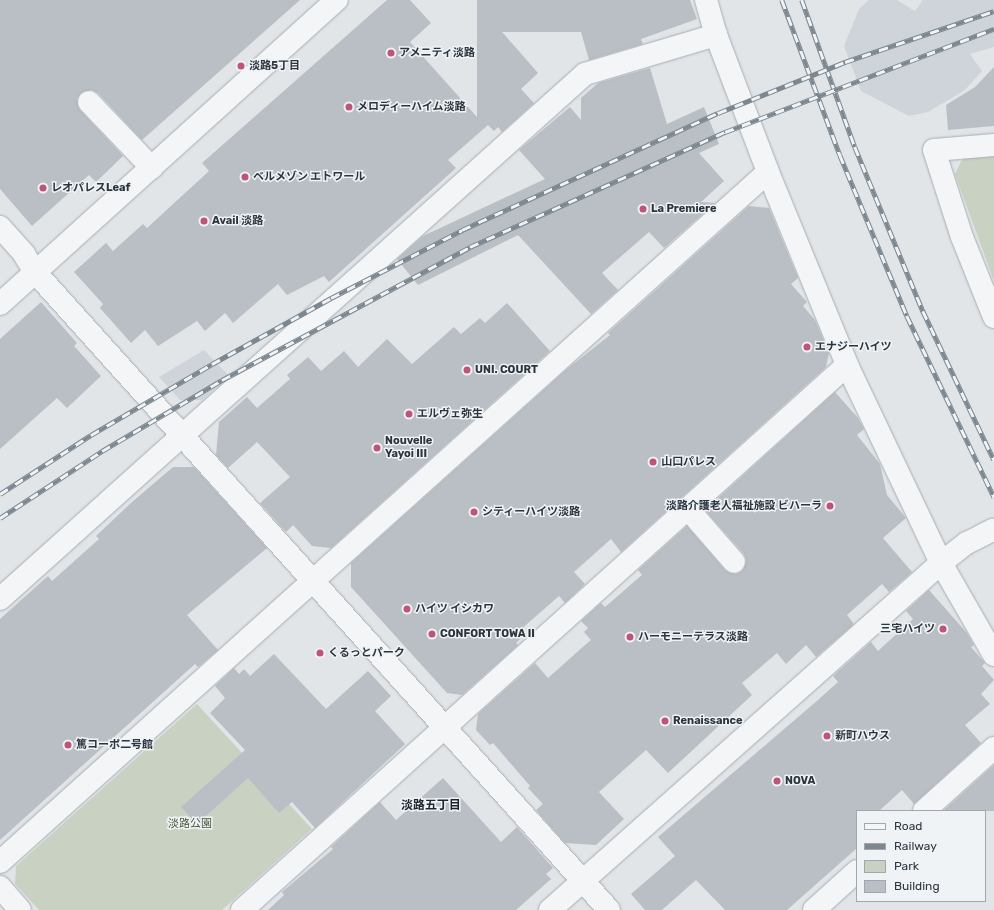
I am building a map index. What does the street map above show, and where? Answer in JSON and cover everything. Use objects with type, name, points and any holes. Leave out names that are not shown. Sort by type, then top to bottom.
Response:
[{"type":"street","points":[[0,304],[337,0]]},
{"type":"street","points":[[706,0],[716,35],[768,172],[847,365],[941,563],[994,655]]},
{"type":"street","points":[[0,599],[585,74],[716,35]]},
{"type":"street","points":[[89,102],[152,168]]},
{"type":"street","points":[[994,145],[934,150],[962,237],[994,317]]},
{"type":"street","points":[[0,862],[314,582],[768,172]]},
{"type":"street","points":[[0,227],[24,254],[36,272],[609,910]]},
{"type":"street","points":[[242,910],[446,728],[847,365]]},
{"type":"street","points":[[688,509],[734,562]]},
{"type":"street","points":[[550,910],[941,563],[967,543],[993,530]]},
{"type":"street","points":[[925,810],[994,748]]},
{"type":"street","points":[[814,910],[856,872]]},
{"type":"street","points":[[0,887],[20,910]]},
{"type":"shaded area","points":[[869,0],[897,0],[915,11],[923,0],[994,0],[994,47],[970,54],[982,71],[965,90],[928,112],[909,116],[861,91],[844,46],[859,9]]},
{"type":"shaded area","points":[[204,350],[229,376],[202,400],[180,400],[159,377]]},
{"type":"green space","points":[[994,155],[994,281],[955,174],[963,158]]},
{"type":"green space","name":"淡路公園","points":[[197,704],[312,829],[222,910],[39,910],[15,884],[16,866]]},
{"type":"building","points":[[0,0],[300,0],[142,140],[98,93],[92,90],[81,93],[77,99],[80,110],[123,156],[96,182],[89,175],[32,226],[0,189]]},
{"type":"building","points":[[387,0],[410,0],[431,23],[410,42],[477,117],[477,0],[690,0],[697,19],[641,39],[643,44],[589,60],[581,32],[502,32],[538,73],[521,89],[534,103],[502,132],[498,127],[494,131],[488,125],[448,160],[456,168],[329,282],[324,276],[287,295],[278,284],[233,323],[225,313],[205,331],[197,321],[158,346],[145,330],[131,343],[100,308],[103,304],[74,272],[106,243],[113,251],[143,224],[147,228],[209,171],[202,163]]},
{"type":"building","points":[[994,67],[994,126],[948,130],[946,105],[975,87]]},
{"type":"building","points":[[650,68],[667,124],[704,107],[719,144],[699,153],[724,181],[701,202],[715,203],[664,248],[649,232],[602,273],[618,290],[591,314],[518,235],[418,285],[397,259],[423,236],[545,179],[519,150],[570,107],[581,120],[581,98],[598,83]]},
{"type":"building","points":[[749,206],[769,208],[798,278],[791,284],[807,302],[803,306],[815,320],[829,353],[826,367],[621,552],[611,539],[574,572],[585,584],[565,603],[559,596],[519,631],[523,636],[516,643],[518,645],[462,695],[447,693],[351,587],[351,563],[567,369],[610,335],[608,333]]},
{"type":"building","points":[[41,302],[77,343],[74,346],[101,376],[67,408],[57,398],[0,449],[0,339]]},
{"type":"building","points":[[507,303],[550,351],[331,548],[312,546],[293,525],[286,532],[260,503],[290,477],[257,442],[228,468],[216,455],[219,422],[247,397],[257,408],[290,379],[287,375],[308,357],[321,371],[344,351],[358,367],[387,339],[412,364],[454,327],[461,334],[480,318],[485,323]]},
{"type":"building","points":[[835,392],[858,418],[864,429],[857,435],[880,464],[887,495],[906,518],[883,538],[912,572],[889,592],[882,584],[847,615],[854,624],[816,657],[806,645],[786,664],[777,653],[742,683],[752,695],[668,773],[646,750],[599,792],[624,819],[596,845],[565,843],[536,810],[543,804],[528,788],[530,786],[493,743],[490,745],[476,730],[478,714],[535,663],[548,678],[591,640],[584,632],[588,628],[581,621],[601,603],[605,607],[642,575],[638,570],[687,526],[725,570],[736,574],[742,571],[746,560],[744,554],[705,510]]},
{"type":"building","points":[[173,467],[194,467],[267,548],[187,615],[218,650],[198,667],[195,664],[0,840],[0,619],[48,576],[52,581],[99,539],[96,536],[132,502]]},
{"type":"building","points":[[929,590],[966,632],[974,645],[971,647],[985,663],[982,666],[994,680],[981,694],[990,704],[965,725],[981,743],[914,804],[902,790],[880,810],[856,810],[856,849],[787,910],[725,910],[696,880],[662,910],[645,910],[631,894],[675,856],[658,837],[838,682],[833,676],[871,642],[878,651],[913,619],[906,611]]},
{"type":"building","points":[[274,654],[326,709],[368,671],[391,696],[375,711],[405,744],[315,828],[292,802],[279,813],[248,778],[197,824],[181,807],[245,750],[210,713],[225,698],[215,686],[234,668],[239,674],[244,669],[250,676]]},
{"type":"building","points":[[994,765],[994,811],[944,810]]},
{"type":"building","points":[[443,778],[501,842],[517,827],[553,868],[546,874],[551,879],[516,910],[268,910],[284,895],[282,892],[333,849],[331,847],[380,802],[396,820]]},
{"type":"railway","points":[[782,0],[840,155],[907,316],[994,497]]},
{"type":"railway","points":[[802,0],[855,147],[923,311],[994,460]]},
{"type":"railway","points":[[0,494],[91,435],[212,364],[331,298],[462,230],[718,113],[845,62],[994,11]]},
{"type":"railway","points":[[0,518],[102,451],[222,380],[470,247],[725,132],[994,29]]},
{"type":"place","name":"アメニティ淡路","points":[[391,53]]},
{"type":"place","name":"淡路5丁目","points":[[241,66]]},
{"type":"place","name":"メロディーハイム淡路","points":[[349,107]]},
{"type":"place","name":"ベルメゾン エトワール","points":[[245,177]]},
{"type":"place","name":"レオパレスLeaf","points":[[43,188]]},
{"type":"place","name":"La Premiere","points":[[643,209]]},
{"type":"place","name":"Avail 淡路","points":[[204,221]]},
{"type":"place","name":"エナジーハイツ","points":[[807,347]]},
{"type":"place","name":"UNI. COURT","points":[[467,370]]},
{"type":"place","name":"エルヴェ弥生","points":[[409,414]]},
{"type":"place","name":"Nouvelle Yayoi III","points":[[377,448]]},
{"type":"place","name":"山口パレス","points":[[653,462]]},
{"type":"place","name":"淡路介護老人福祉施設 ビハーラ","points":[[830,506]]},
{"type":"place","name":"シティーハイツ淡路","points":[[474,512]]},
{"type":"place","name":"ハイツ イシカワ","points":[[407,609]]},
{"type":"place","name":"三宅ハイツ","points":[[943,629]]},
{"type":"place","name":"CONFORT TOWA II","points":[[432,634]]},
{"type":"place","name":"ハーモニーテラス淡路","points":[[630,637]]},
{"type":"place","name":"くるっとパーク","points":[[320,653]]},
{"type":"place","name":"Renaissance","points":[[665,721]]},
{"type":"place","name":"新町ハウス","points":[[827,736]]},
{"type":"place","name":"篤コーポ二号館","points":[[68,745]]},
{"type":"place","name":"NOVA","points":[[777,781]]},
{"type":"district","name":"淡路五丁目","points":[[431,806]]}]
